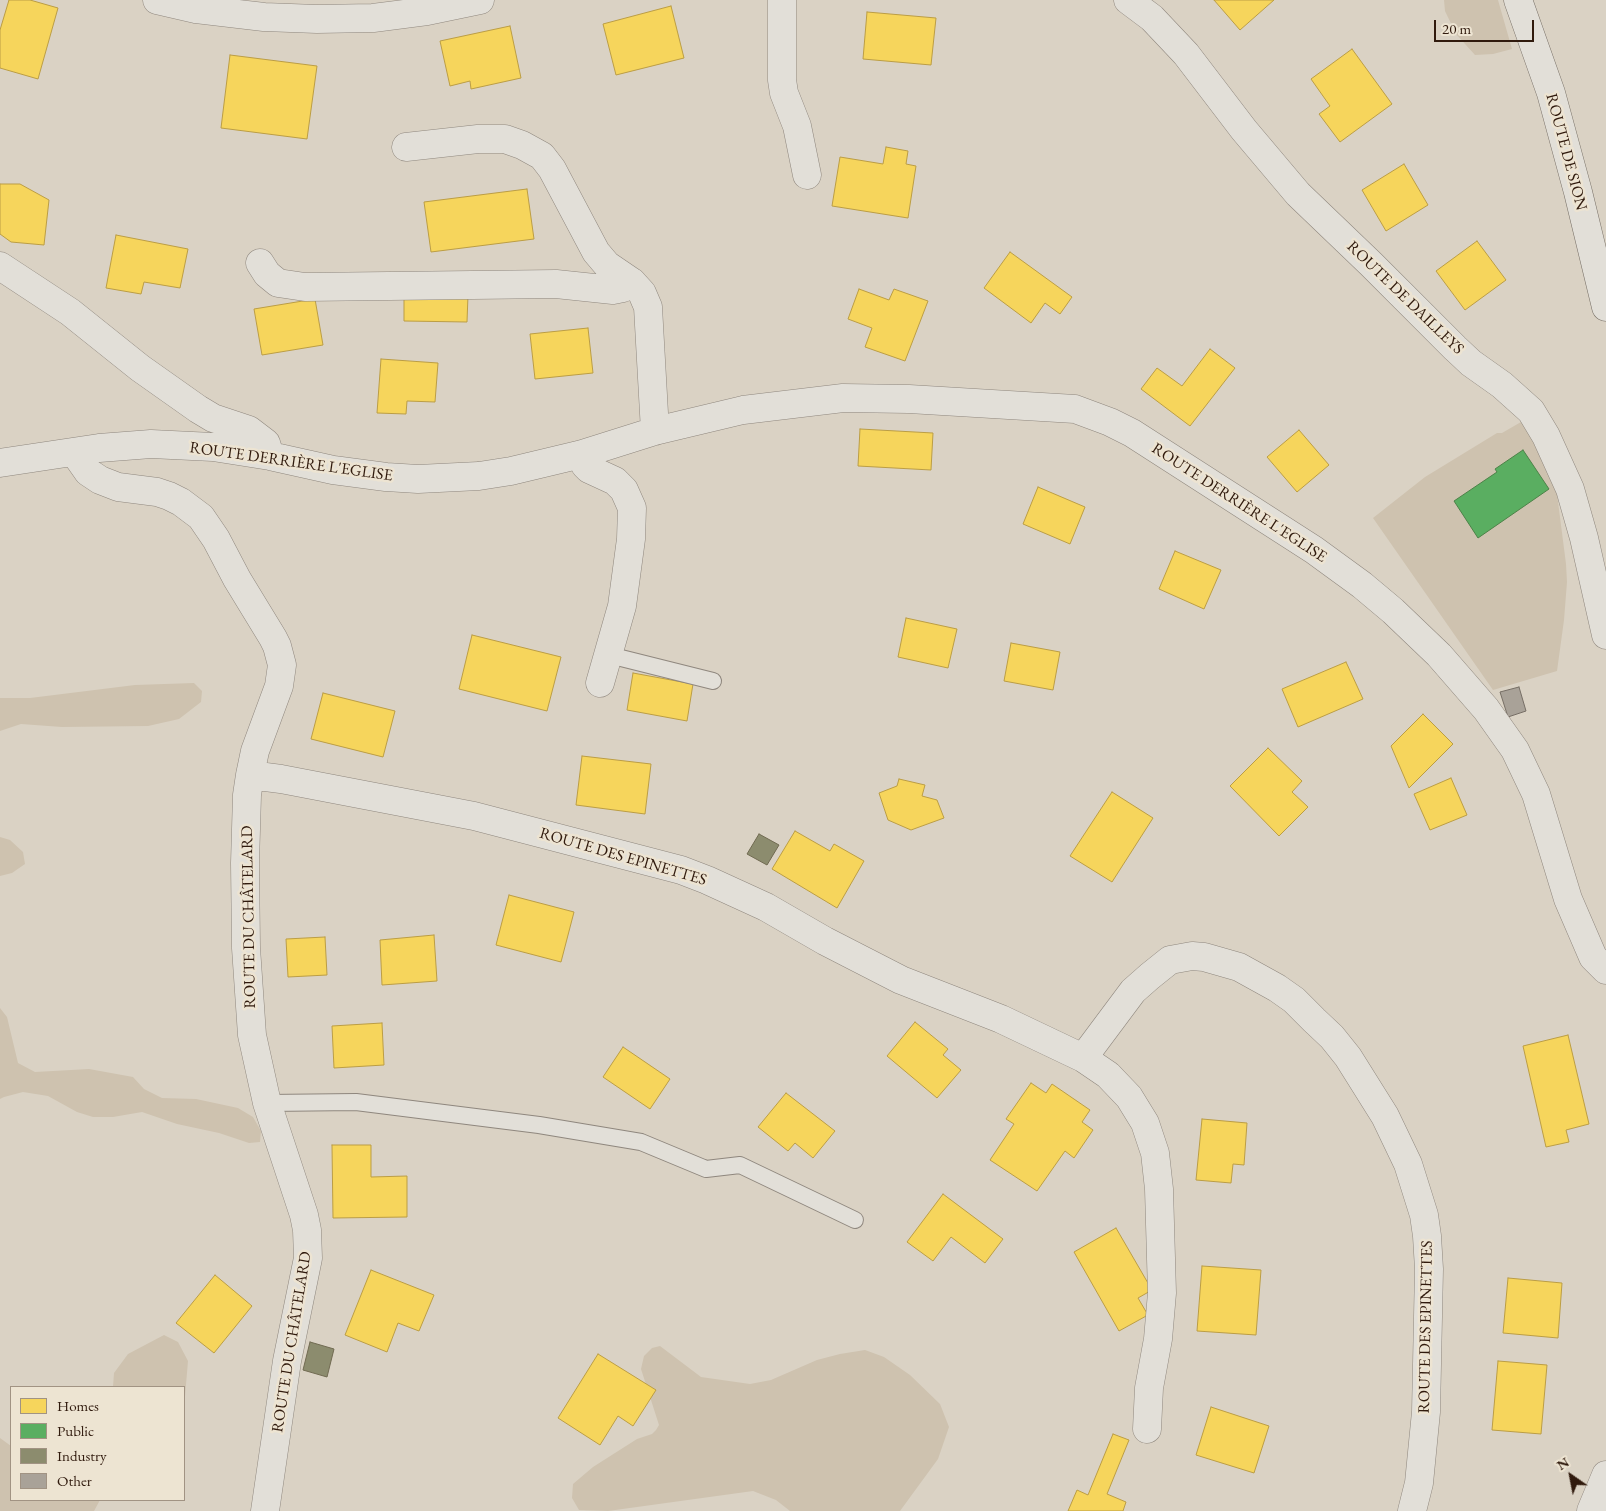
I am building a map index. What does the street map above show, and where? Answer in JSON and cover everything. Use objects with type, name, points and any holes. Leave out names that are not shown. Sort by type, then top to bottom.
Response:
[{"type":"street","points":[[157,0],[196,9],[257,16],[326,20],[373,18],[427,11],[480,0]]},
{"type":"street","points":[[782,0],[782,80],[784,94],[797,126],[808,175]]},
{"type":"street","name":"ROUTE DE DAILLEYS","points":[[1128,0],[1152,18],[1186,54],[1239,124],[1298,194],[1455,348],[1502,385],[1530,412],[1546,436],[1570,489],[1584,538],[1606,635]]},
{"type":"street","name":"ROUTE DE SION","points":[[1518,0],[1550,93],[1578,192],[1606,307]]},
{"type":"street","points":[[406,148],[478,138],[504,139],[522,145],[542,156],[552,169],[596,252],[608,265],[632,282],[642,293],[648,306],[655,432]]},
{"type":"street","points":[[260,262],[267,274],[278,283],[305,287],[556,284],[613,290],[623,288],[632,282]]},
{"type":"street","points":[[0,266],[70,312],[140,368],[198,409],[213,418],[249,430],[266,443],[270,456]]},
{"type":"street","name":"ROUTE DERRIÈRE L'EGLISE","points":[[0,463],[99,448],[151,444],[213,447],[270,456],[333,470],[386,477],[418,479],[479,476],[582,454],[655,432],[743,410],[843,398],[909,399],[1075,409],[1110,422],[1132,433],[1314,550],[1394,611],[1439,655],[1486,709],[1515,750],[1536,794],[1568,899],[1593,957],[1606,970]]},
{"type":"street","name":"ROUTE DU CHÂTELARD","points":[[74,452],[88,472],[100,480],[118,487],[150,491],[168,496],[190,508],[201,517],[216,539],[273,638],[282,665],[276,697],[255,751],[247,795],[245,863],[246,948],[252,1035],[268,1103],[304,1215],[307,1230],[308,1258],[287,1360],[265,1511]]},
{"type":"street","points":[[582,454],[585,465],[615,481],[624,490],[632,508],[631,539],[622,606],[600,683]]},
{"type":"street","name":"ROUTE DES EPINETTES","points":[[250,775],[281,779],[474,816],[681,870],[766,906],[825,941],[902,980],[1001,1019],[1083,1058],[1108,1075],[1129,1097],[1145,1123],[1154,1153],[1159,1189],[1162,1293],[1158,1339],[1148,1388],[1147,1429]]},
{"type":"street","name":"ROUTE DES EPINETTES","points":[[1083,1058],[1138,986],[1159,967],[1170,960],[1192,956],[1204,957],[1239,967],[1277,988],[1294,1000],[1332,1037],[1348,1057],[1367,1085],[1398,1139],[1416,1186],[1427,1236],[1429,1268],[1426,1412],[1418,1483],[1412,1511]]},
{"type":"street","points":[[1591,1511],[1606,1475]]},
{"type":"lane","points":[[609,654],[713,681]]},
{"type":"lane","points":[[268,1103],[356,1102],[539,1125],[641,1142],[706,1170],[740,1166],[855,1220]]},
{"type":"shaded area","points":[[1444,0],[1498,0],[1512,49],[1493,54],[1475,55],[1456,34],[1445,11]]},
{"type":"shaded area","points":[[1521,422],[1550,474],[1557,494],[1567,582],[1564,620],[1557,671],[1493,690],[1373,518],[1425,477],[1497,433],[1502,433]]},
{"type":"shaded area","points":[[194,683],[202,691],[201,702],[179,719],[148,726],[62,727],[21,724],[0,731],[0,698],[30,698],[135,685]]},
{"type":"shaded area","points":[[0,837],[10,840],[23,852],[25,864],[12,873],[0,876]]},
{"type":"shaded area","points":[[0,1008],[7,1017],[18,1063],[35,1072],[89,1069],[133,1077],[144,1089],[162,1098],[196,1099],[238,1108],[253,1117],[261,1131],[260,1142],[249,1143],[219,1133],[177,1124],[142,1112],[113,1117],[93,1117],[77,1112],[48,1096],[23,1092],[0,1099]]},
{"type":"shaded area","points":[[164,1335],[178,1342],[188,1361],[185,1396],[185,1386],[113,1386],[114,1373],[128,1354]]},
{"type":"shaded area","points":[[660,1346],[701,1377],[750,1384],[771,1380],[817,1360],[865,1350],[884,1357],[910,1375],[940,1404],[949,1427],[938,1459],[900,1511],[790,1511],[776,1500],[753,1491],[608,1511],[579,1510],[572,1498],[573,1484],[593,1467],[637,1439],[652,1434],[659,1425],[641,1369],[644,1356],[652,1348]]},
{"type":"shaded area","points":[[0,1438],[10,1445],[10,1501],[99,1501],[94,1511],[0,1511]]},
{"type":"building: Homes","points":[[9,0],[30,0],[58,8],[38,79],[0,68],[0,30]]},
{"type":"building: Homes","points":[[1214,0],[1274,0],[1240,30]]},
{"type":"building: Homes","points":[[671,6],[684,58],[616,75],[603,24]]},
{"type":"building: Homes","points":[[867,12],[936,18],[931,65],[863,59]]},
{"type":"building: Homes","points":[[510,26],[521,78],[471,89],[470,81],[450,86],[440,41]]},
{"type":"building: Homes","points":[[1352,49],[1392,104],[1340,142],[1319,114],[1330,106],[1311,79]]},
{"type":"building: Homes","points":[[230,55],[317,66],[307,139],[221,128]]},
{"type":"building: Homes","points":[[886,147],[908,151],[906,164],[916,166],[908,218],[832,206],[840,157],[883,164]]},
{"type":"building: Homes","points":[[1404,164],[1428,205],[1386,231],[1362,190]]},
{"type":"building: Homes","points":[[0,184],[20,184],[49,200],[44,245],[11,242],[0,234]]},
{"type":"building: Homes","points":[[527,189],[534,239],[431,252],[424,202]]},
{"type":"building: Homes","points":[[116,235],[188,249],[180,288],[144,282],[141,294],[106,288]]},
{"type":"building: Homes","points":[[1477,241],[1506,280],[1465,310],[1436,271]]},
{"type":"building: Homes","points":[[1010,252],[1072,297],[1060,314],[1045,303],[1031,323],[984,288]]},
{"type":"building: Homes","points":[[859,289],[889,300],[894,289],[928,301],[905,361],[865,347],[872,328],[848,319]]},
{"type":"building: Homes","points":[[404,294],[468,295],[467,322],[404,321]]},
{"type":"building: Homes","points":[[315,299],[323,345],[262,355],[254,309]]},
{"type":"building: Homes","points":[[588,328],[593,373],[535,379],[530,334]]},
{"type":"building: Homes","points":[[1210,349],[1235,368],[1190,426],[1141,389],[1157,368],[1182,386]]},
{"type":"building: Homes","points":[[381,359],[438,363],[435,402],[407,401],[406,414],[377,413]]},
{"type":"building: Homes","points":[[860,429],[933,433],[931,470],[858,466]]},
{"type":"building: Homes","points":[[1299,430],[1329,465],[1297,492],[1267,457]]},
{"type":"building: Homes","points":[[1038,487],[1085,507],[1070,544],[1023,524]]},
{"type":"building: Homes","points":[[1175,551],[1221,570],[1204,609],[1159,589]]},
{"type":"building: Homes","points":[[906,618],[957,629],[948,668],[898,657]]},
{"type":"building: Homes","points":[[472,635],[561,657],[547,711],[459,689]]},
{"type":"building: Homes","points":[[1011,643],[1060,652],[1053,690],[1004,681]]},
{"type":"building: Homes","points":[[1346,662],[1363,699],[1298,727],[1282,689]]},
{"type":"building: Homes","points":[[633,673],[693,684],[687,721],[627,710]]},
{"type":"building: Homes","points":[[323,693],[395,711],[383,757],[311,739]]},
{"type":"building: Homes","points":[[1423,714],[1453,744],[1409,788],[1391,746]]},
{"type":"building: Homes","points":[[1268,748],[1302,781],[1292,792],[1308,807],[1279,836],[1230,786]]},
{"type":"building: Homes","points":[[582,756],[651,764],[645,814],[576,805]]},
{"type":"building: Homes","points":[[1451,778],[1467,815],[1430,830],[1414,794]]},
{"type":"building: Homes","points":[[899,779],[925,785],[922,796],[937,800],[944,818],[911,830],[888,820],[879,793],[897,786]]},
{"type":"building: Homes","points":[[1112,792],[1153,818],[1112,882],[1070,856]]},
{"type":"building: Homes","points":[[795,831],[830,851],[834,844],[864,861],[837,908],[772,869]]},
{"type":"building: Homes","points":[[509,895],[574,912],[561,962],[496,945]]},
{"type":"building: Homes","points":[[434,935],[437,981],[382,985],[380,940]]},
{"type":"building: Homes","points":[[325,937],[327,975],[288,977],[286,939]]},
{"type":"building: Homes","points":[[915,1022],[948,1049],[943,1055],[961,1070],[937,1098],[887,1056]]},
{"type":"building: Homes","points":[[382,1023],[384,1065],[334,1068],[332,1026]]},
{"type":"building: Homes","points":[[1568,1035],[1589,1124],[1566,1130],[1569,1142],[1546,1147],[1523,1046]]},
{"type":"building: Homes","points":[[623,1047],[670,1079],[650,1109],[603,1077]]},
{"type":"building: Homes","points":[[1031,1083],[1046,1093],[1052,1084],[1090,1110],[1082,1122],[1093,1130],[1074,1158],[1065,1151],[1037,1191],[990,1160],[1014,1124],[1006,1119]]},
{"type":"building: Homes","points":[[786,1093],[835,1131],[813,1158],[795,1143],[788,1151],[758,1127]]},
{"type":"building: Homes","points":[[1202,1119],[1247,1123],[1244,1165],[1233,1164],[1231,1183],[1196,1180]]},
{"type":"building: Homes","points":[[332,1145],[371,1145],[371,1177],[407,1176],[407,1217],[333,1218]]},
{"type":"building: Homes","points":[[943,1194],[1003,1239],[985,1263],[951,1237],[933,1261],[907,1242]]},
{"type":"building: Homes","points":[[1116,1228],[1152,1290],[1138,1298],[1148,1315],[1119,1331],[1074,1252]]},
{"type":"building: Homes","points":[[1202,1266],[1261,1270],[1256,1335],[1197,1331]]},
{"type":"building: Homes","points":[[371,1270],[434,1295],[419,1331],[398,1323],[387,1352],[345,1335]]},
{"type":"building: Homes","points":[[215,1275],[252,1306],[214,1353],[176,1323]]},
{"type":"building: Homes","points":[[1508,1278],[1562,1283],[1558,1338],[1503,1333]]},
{"type":"building: Homes","points":[[598,1354],[656,1390],[633,1426],[618,1416],[600,1445],[558,1418]]},
{"type":"building: Homes","points":[[1498,1361],[1547,1365],[1541,1434],[1492,1430]]},
{"type":"building: Homes","points":[[1211,1407],[1269,1426],[1254,1473],[1196,1455]]},
{"type":"building: Homes","points":[[1113,1434],[1129,1440],[1107,1494],[1126,1502],[1123,1511],[1068,1511],[1077,1490],[1088,1495]]},
{"type":"building: Public","points":[[1523,450],[1549,489],[1478,538],[1454,501],[1497,472],[1495,469]]},
{"type":"building: Industry","points":[[759,834],[779,845],[767,865],[747,854]]},
{"type":"building: Industry","points":[[310,1342],[334,1349],[327,1377],[303,1370]]},
{"type":"building: Other","points":[[1519,687],[1526,711],[1508,717],[1500,692]]}]
